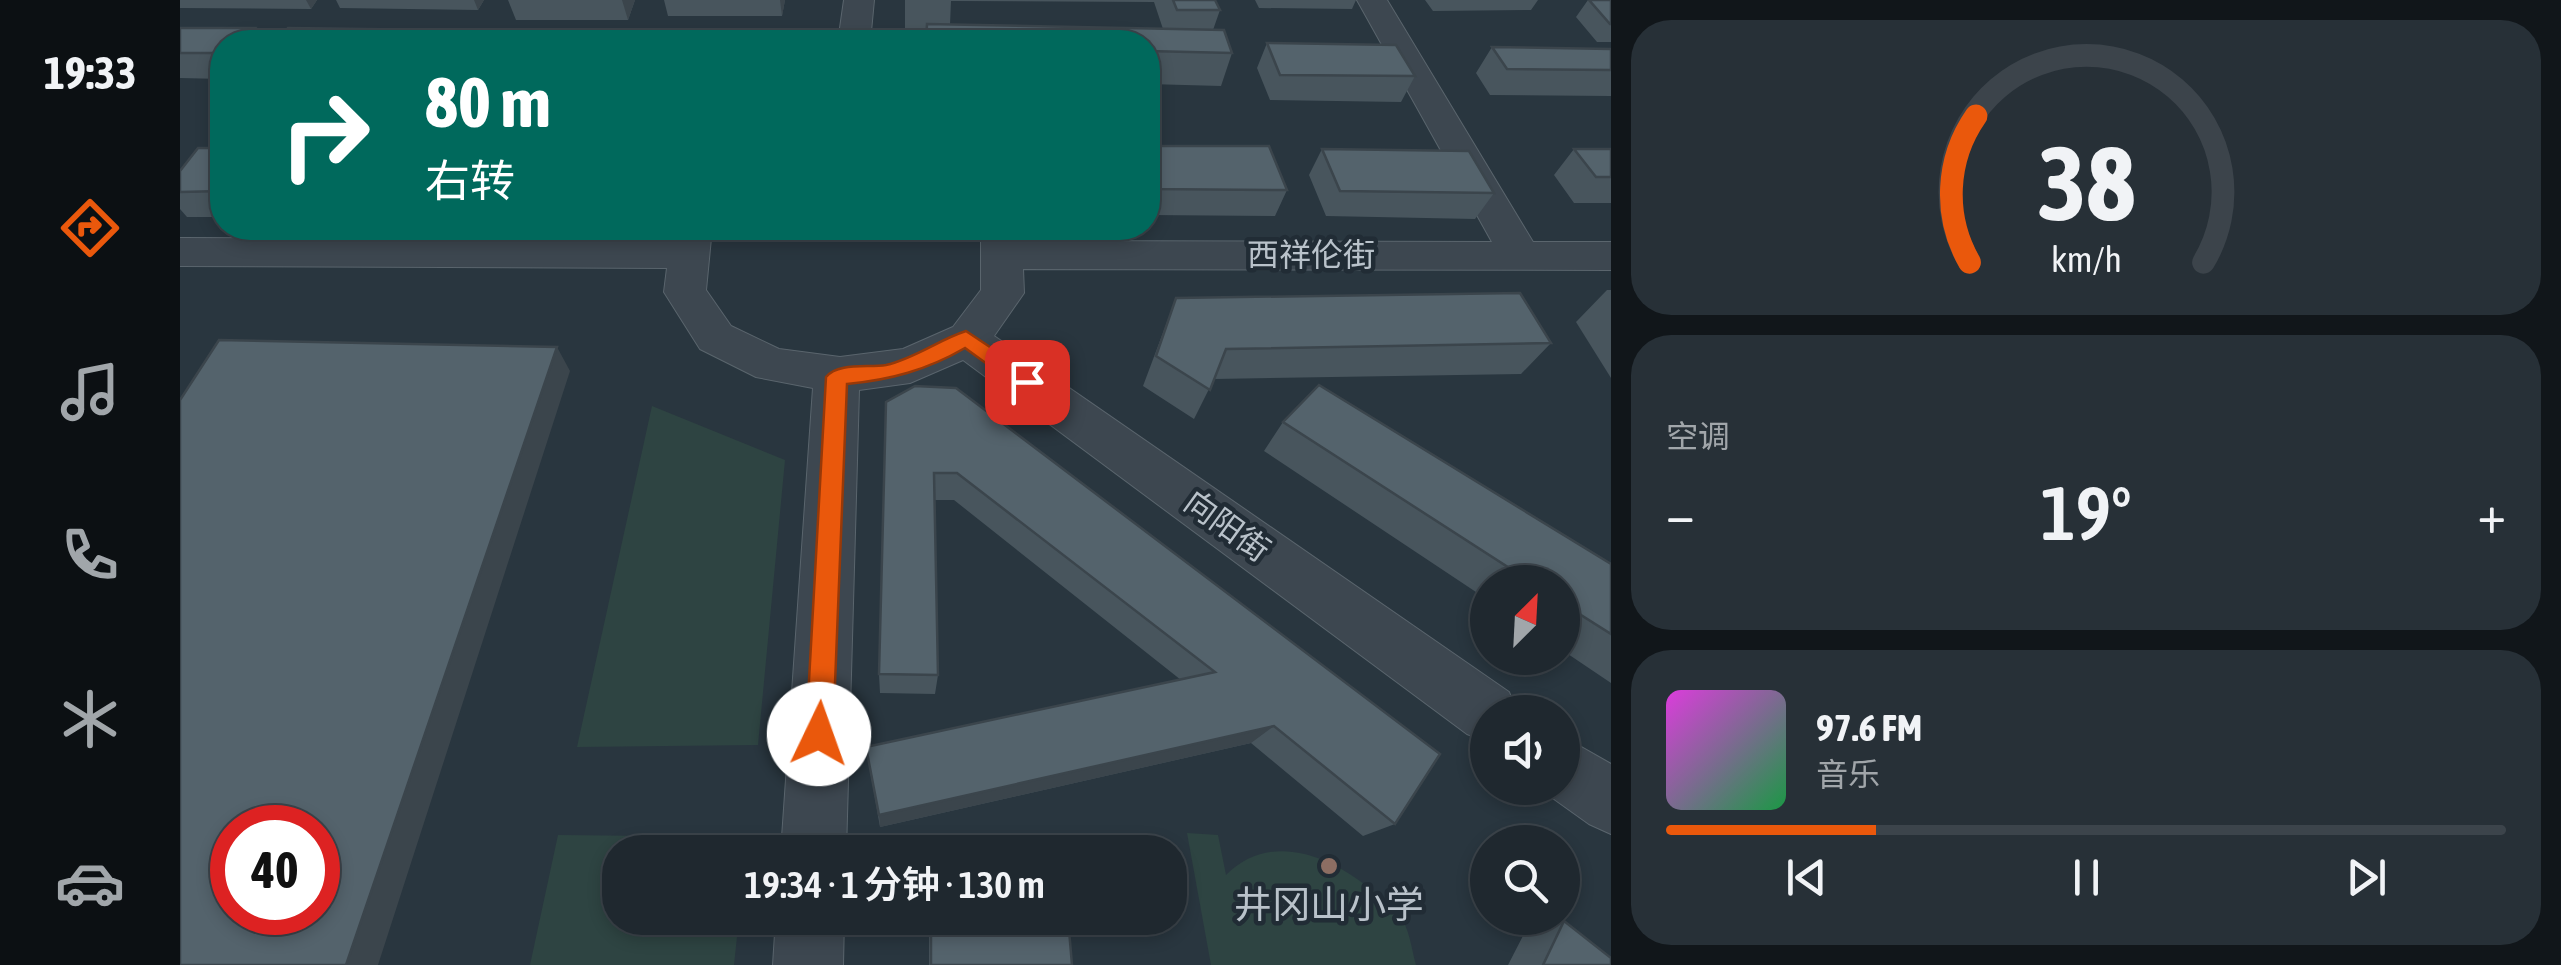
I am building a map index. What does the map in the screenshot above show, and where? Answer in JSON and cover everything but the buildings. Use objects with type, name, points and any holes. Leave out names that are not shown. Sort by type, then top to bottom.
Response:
[{"type":"street","points":[[855,30],[859,0]]},
{"type":"street","points":[[1372,0],[1520,255]]},
{"type":"street","points":[[180,252],[686,241],[683,289],[701,322],[735,350],[782,370],[837,377],[885,373],[929,360],[966,338],[992,313],[1006,284],[1006,241]]},
{"type":"street","name":"西祥伦街","points":[[1006,241],[1611,256]]},
{"type":"street","name":"向阳街","points":[[966,338],[1470,700]]},
{"type":"street","points":[[814,835],[837,377]]},
{"type":"street","points":[[1580,780],[1611,802]]},
{"type":"street","points":[[808,965],[809,935]]},
{"type":"green space","points":[[652,406],[785,460],[758,745],[577,747]]},
{"type":"green space","points":[[1187,833],[1218,835],[1226,875],[1242,862],[1277,851],[1313,856],[1348,873],[1380,896],[1399,916],[1416,965],[1211,965]]},
{"type":"green space","points":[[558,835],[602,835],[602,935],[737,935],[734,965],[530,965]]},
{"type":"place","name":"井冈山小学","points":[[1329,866]]},
{"type":"route","points":[[819,734],[837,377],[885,373],[929,360],[966,338],[1027,382]]}]
